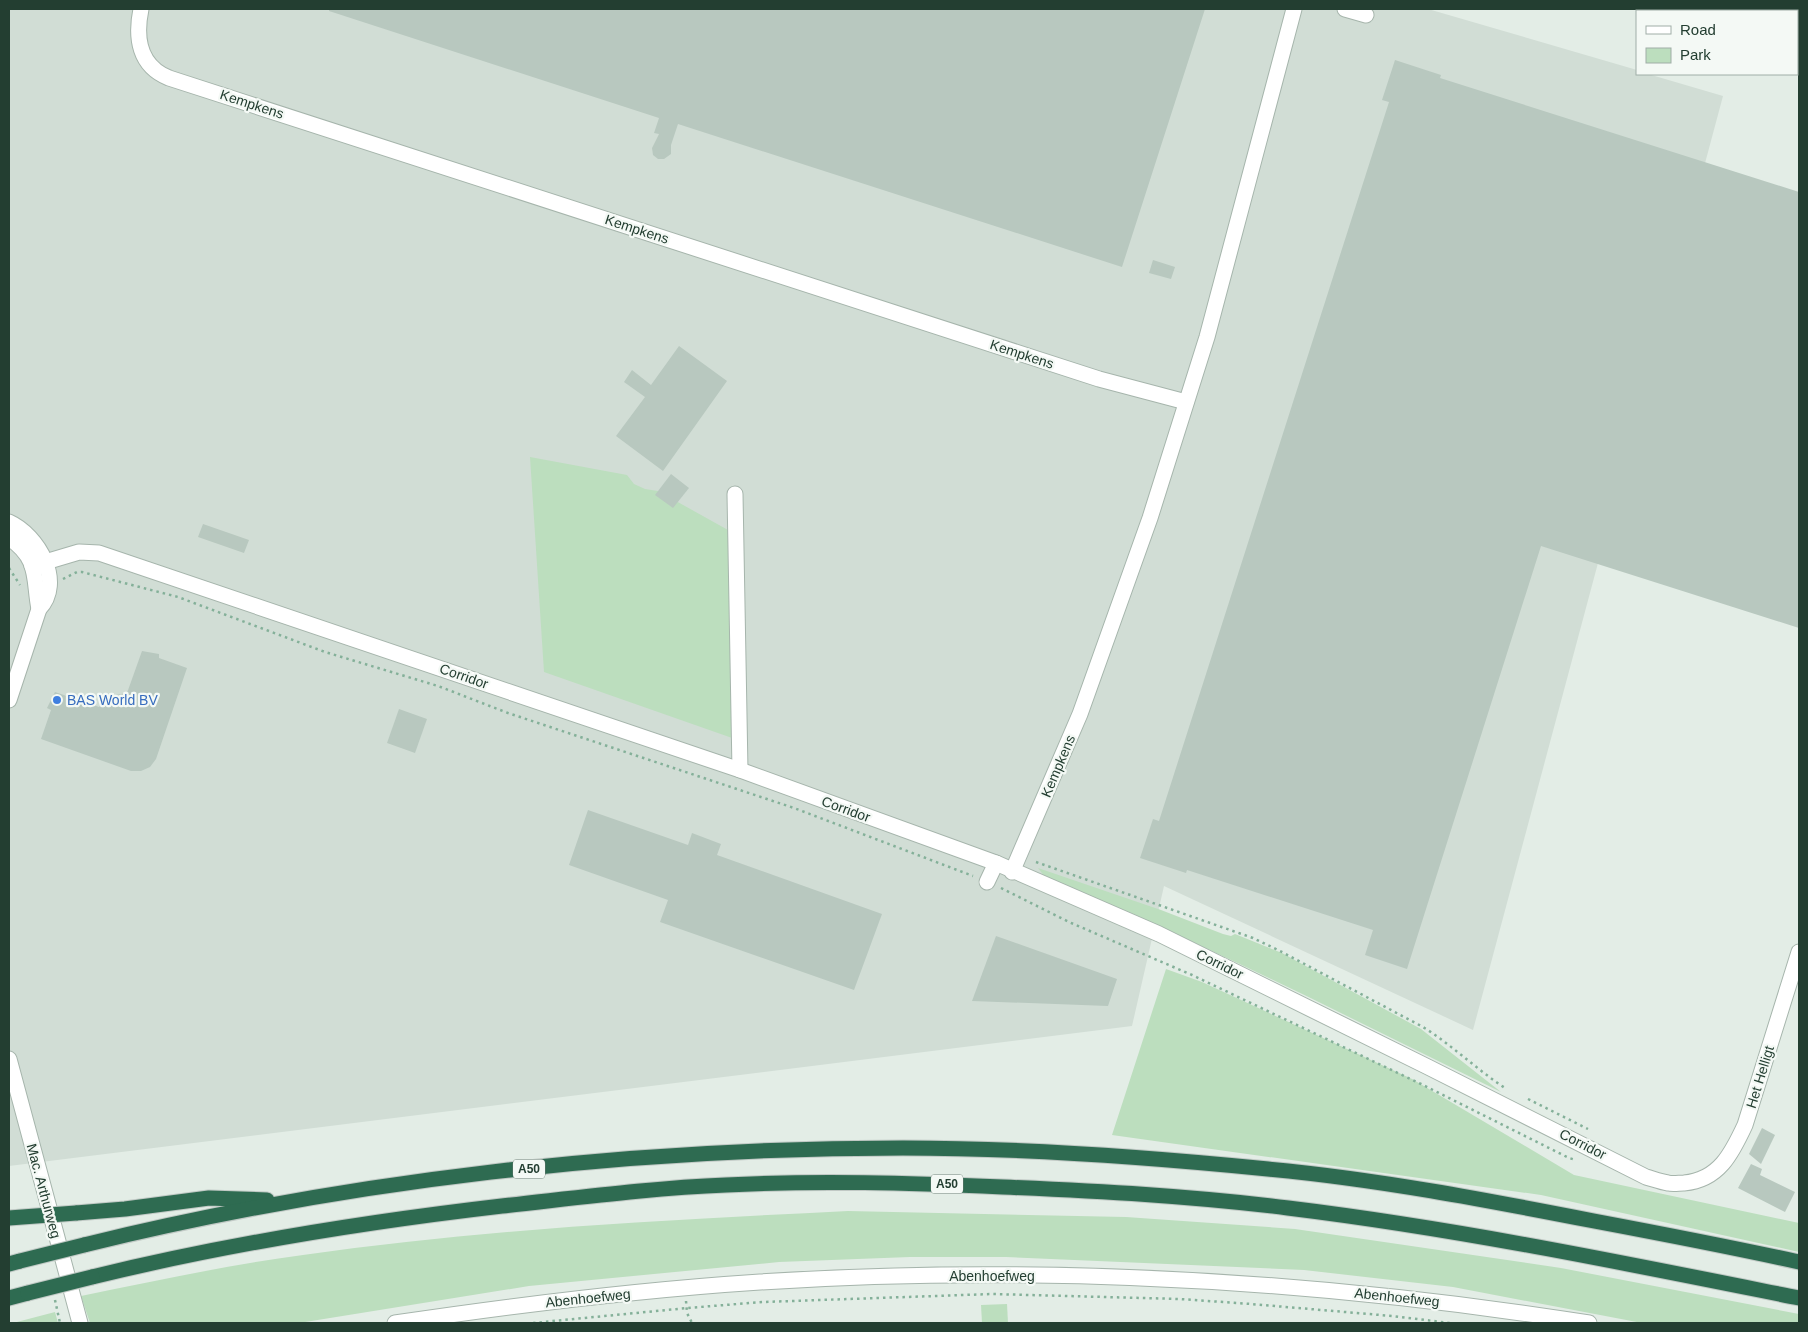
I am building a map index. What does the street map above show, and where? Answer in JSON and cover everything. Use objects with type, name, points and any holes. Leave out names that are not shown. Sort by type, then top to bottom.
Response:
[{"type":"highway","name":"A50","points":[[14,1263],[136,1233],[292,1201],[462,1176],[598,1162],[767,1151],[904,1148],[1012,1151],[1156,1159],[1263,1168],[1378,1183],[1505,1204],[1799,1262]]},
{"type":"highway","name":"A50","points":[[9,1298],[150,1263],[287,1235],[427,1214],[625,1192],[725,1185],[893,1182],[1124,1192],[1286,1208],[1506,1240],[1799,1298]]},
{"type":"highway","name":"A50","points":[[9,1218],[76,1213],[208,1198],[292,1201]]},
{"type":"street","name":"Kempkens","points":[[141,9],[137,33],[141,49],[156,73],[169,78],[1080,373],[1186,402]]},
{"type":"street","name":"Kempkens","points":[[1012,872],[1080,714],[1150,518],[1207,337],[1294,9]]},
{"type":"street","points":[[1345,9],[1366,15]]},
{"type":"street","points":[[735,494],[740,770]]},
{"type":"street","points":[[9,522],[24,530],[32,538],[38,564],[39,609],[9,700]]},
{"type":"street","points":[[9,538],[38,564]]},
{"type":"street","name":"Corridor","points":[[38,564],[79,552],[99,552],[740,770],[996,863],[1012,872],[1159,934],[1646,1177],[1669,1184],[1692,1182]]},
{"type":"street","points":[[987,882],[996,863]]},
{"type":"street","name":"Het Helligt","points":[[1692,1182],[1706,1178],[1719,1168],[1733,1150],[1745,1125],[1799,952]]},
{"type":"street","name":"Mac. Arthurweg","points":[[9,1059],[80,1323]]},
{"type":"street","name":"Abenhoefweg","points":[[395,1323],[523,1305],[647,1291],[762,1282],[936,1276],[1096,1277],[1222,1282],[1335,1290],[1518,1318],[1589,1323]]},
{"type":"path","points":[[9,568],[20,586]]},
{"type":"path","name":"Corridor","points":[[56,581],[77,572],[82,572],[178,597],[325,652],[438,686],[508,713],[794,808],[987,882],[1069,922],[1192,975],[1412,1079],[1569,1158],[1584,1161]]},
{"type":"path","points":[[1019,857],[1253,938],[1423,1027],[1439,1037],[1483,1073],[1513,1092]]},
{"type":"path","name":"Corridor","points":[[1522,1096],[1588,1130]]},
{"type":"path","name":"Abenhoefweg","points":[[533,1323],[763,1302],[992,1294],[1180,1299],[1392,1316],[1450,1323]]},
{"type":"path","points":[[686,1302],[686,1308],[692,1323]]},
{"type":"shaded area","points":[[9,9],[1428,9],[1636,70],[1636,75],[1651,75],[1723,96],[1473,1030],[1164,886],[1132,1026],[9,1166]]},
{"type":"green space","points":[[530,457],[627,475],[634,484],[645,489],[658,491],[728,530],[735,739],[544,672]]},
{"type":"green space","points":[[1038,868],[1161,910],[1223,934],[1231,936],[1235,934],[1282,953],[1421,1029],[1501,1092],[1218,954],[1045,877]]},
{"type":"green space","points":[[1166,969],[1202,982],[1412,1079],[1574,1175],[1799,1223],[1799,1252],[1541,1195],[1112,1135]]},
{"type":"green space","points":[[848,1211],[1126,1217],[1295,1229],[1561,1268],[1799,1314],[1799,1323],[1642,1323],[1453,1287],[1304,1270],[1006,1257],[910,1257],[779,1262],[529,1286],[299,1323],[90,1323],[81,1296],[275,1259],[438,1238],[643,1222]]},
{"type":"green space","points":[[1007,1304],[1008,1323],[982,1323],[981,1305]]},
{"type":"green space","points":[[55,1312],[58,1323],[13,1323]]},
{"type":"building","points":[[329,9],[1205,9],[1122,267],[678,124],[671,145],[671,154],[664,159],[658,159],[653,155],[652,148],[659,134],[654,133],[659,118],[329,11]]},
{"type":"building","points":[[1395,60],[1441,75],[1440,78],[1799,192],[1799,628],[1541,546],[1407,969],[1365,955],[1373,930],[1187,870],[1186,873],[1140,858],[1153,819],[1159,821],[1389,102],[1382,100]]},
{"type":"building","points":[[1153,260],[1175,267],[1171,279],[1149,273]]},
{"type":"building","points":[[679,346],[727,381],[663,471],[616,436],[645,397],[624,382],[632,370],[651,385]]},
{"type":"building","points":[[671,474],[689,488],[673,508],[655,495]]},
{"type":"building","points":[[203,524],[249,540],[244,553],[198,537]]},
{"type":"building","points":[[142,651],[159,654],[159,658],[187,668],[156,759],[150,767],[141,771],[131,771],[41,739],[51,710],[47,708],[55,692],[99,707],[110,696],[127,693]]},
{"type":"building","points":[[399,709],[427,719],[415,753],[387,743]]},
{"type":"building","points":[[588,810],[688,845],[692,833],[721,844],[717,855],[882,914],[854,990],[660,922],[668,900],[569,865]]},
{"type":"building","points":[[996,936],[1117,979],[1108,1006],[972,1001]]},
{"type":"building","points":[[1762,1128],[1775,1135],[1761,1164],[1749,1154]]},
{"type":"building","points":[[1751,1164],[1762,1169],[1760,1175],[1795,1192],[1785,1212],[1738,1188]]},
{"type":"place","name":"BAS World BV","points":[[57,700]]}]
